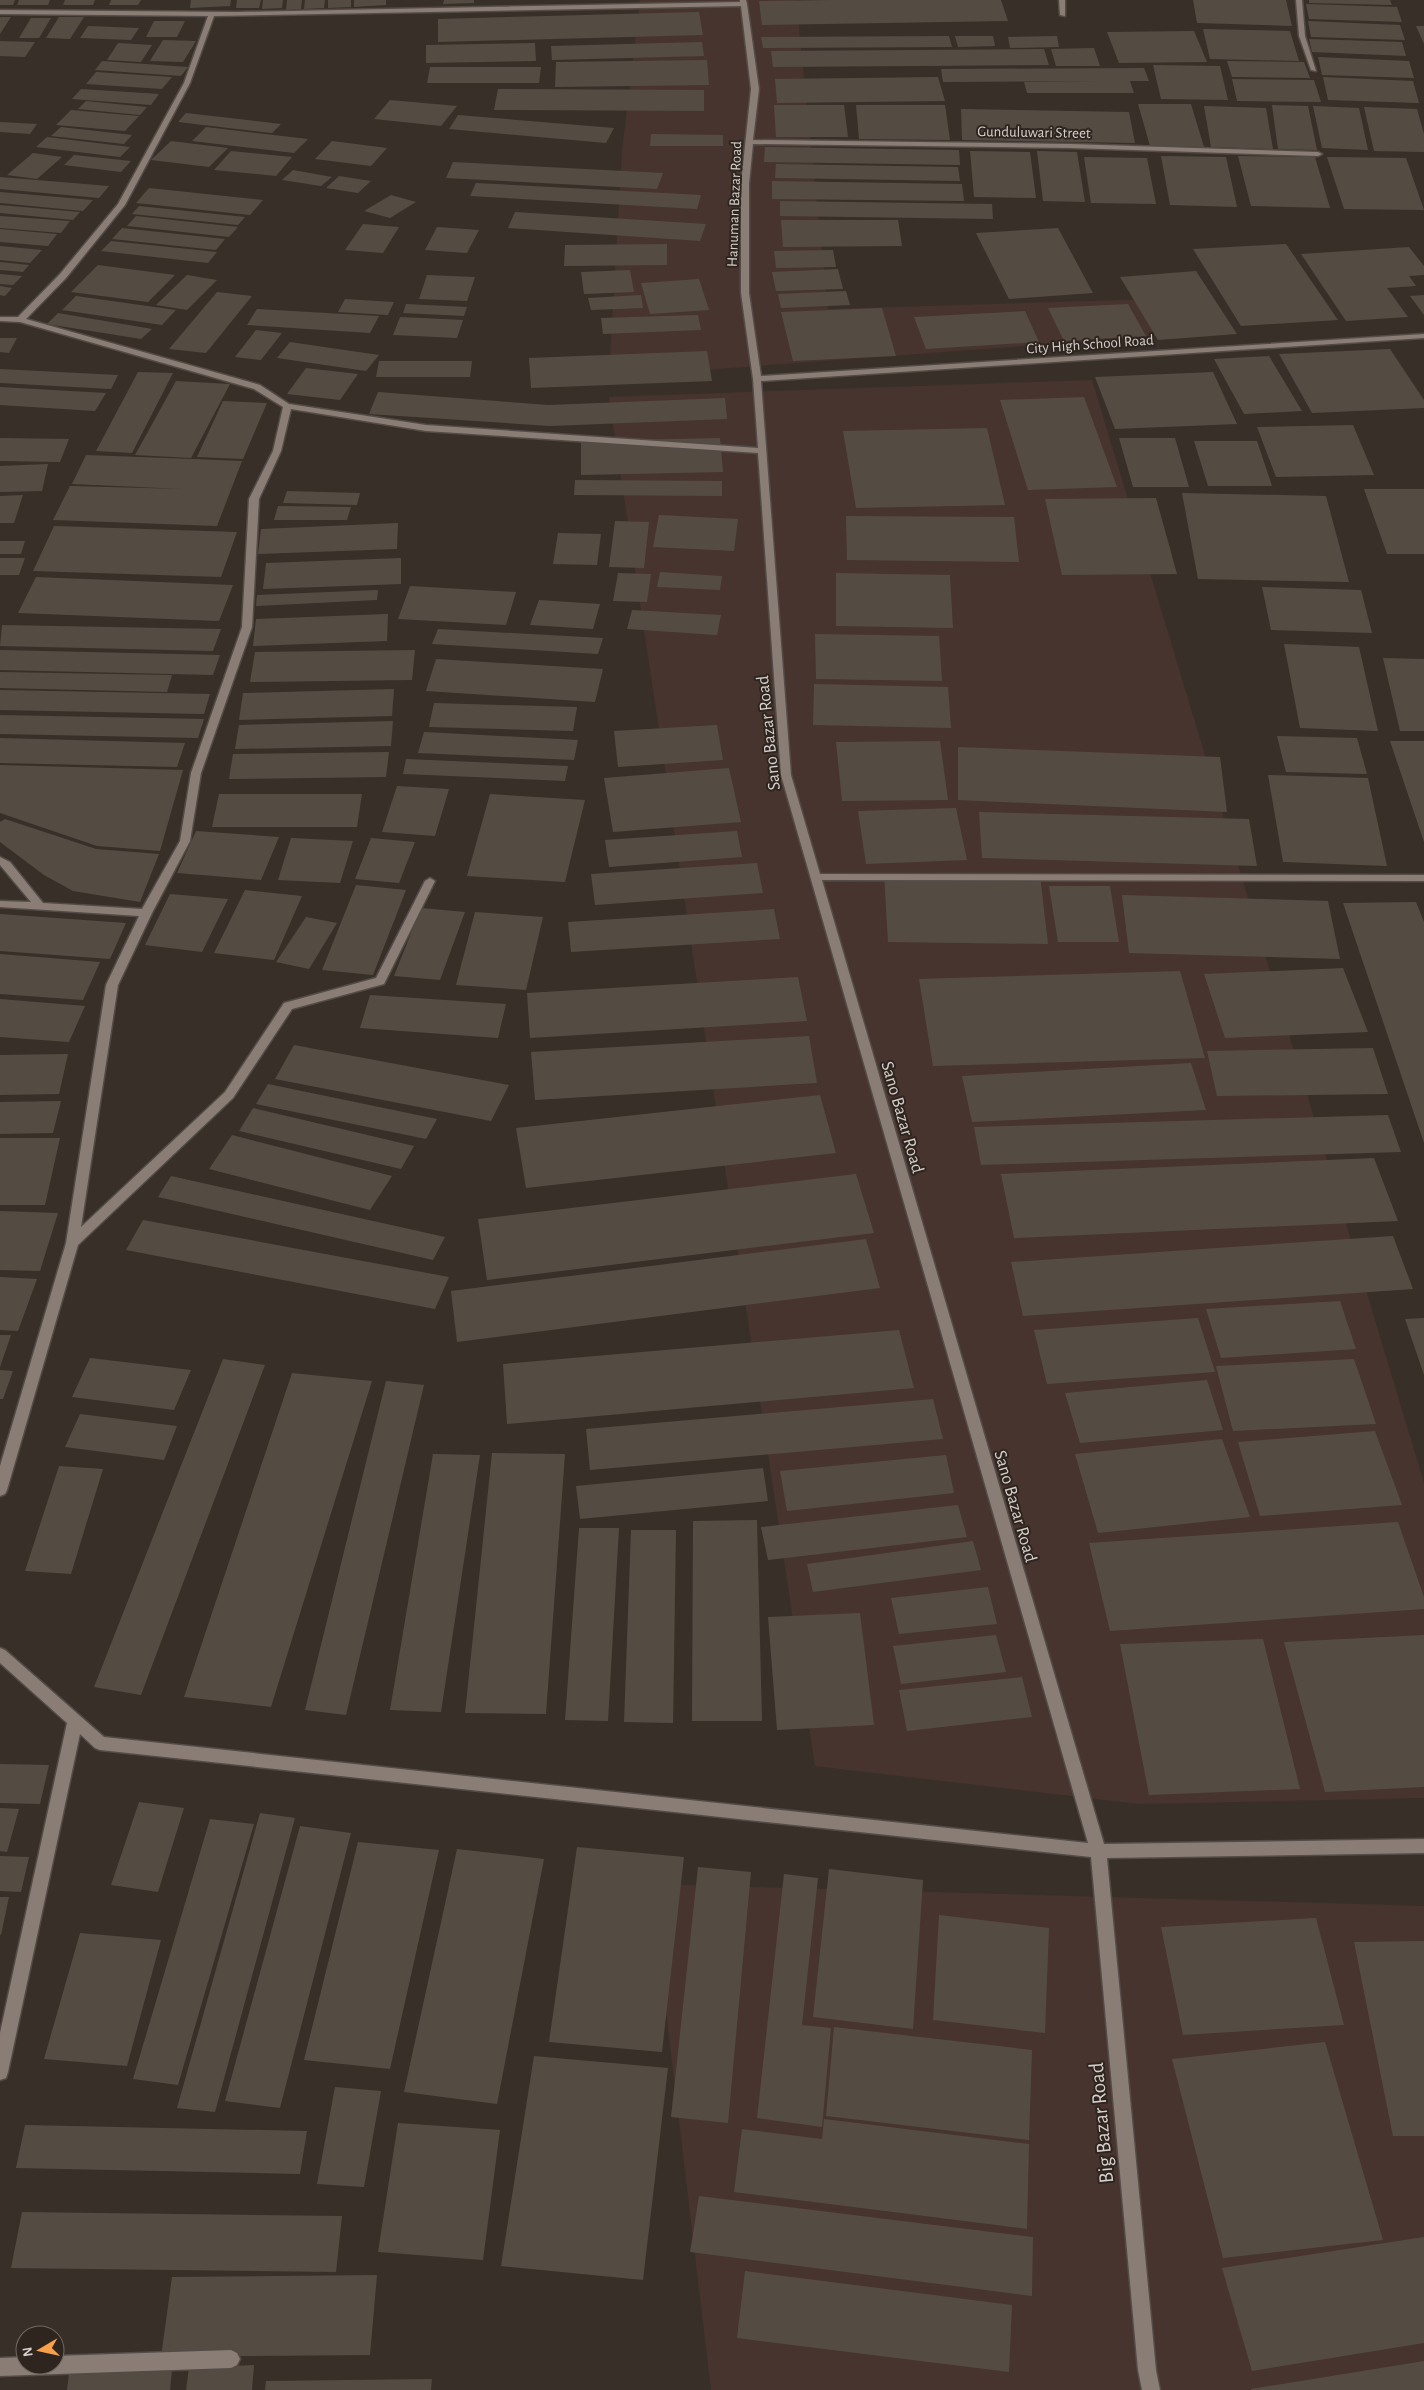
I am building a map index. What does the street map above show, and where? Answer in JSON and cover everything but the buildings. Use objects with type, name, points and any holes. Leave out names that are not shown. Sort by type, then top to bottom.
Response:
[{"type":"street","points":[[1062,0],[1063,15]]},
{"type":"street","points":[[1299,0],[1302,36],[1314,70]]},
{"type":"street","points":[[0,12],[212,13],[542,3],[744,2]]},
{"type":"street","name":"Hanuman Bazar Road","points":[[744,2],[754,89],[745,184],[745,293],[757,379]]},
{"type":"street","points":[[20,320],[63,276],[121,205],[187,83],[212,13]]},
{"type":"street","name":"Gunduluwari Street","points":[[750,142],[1071,146],[1318,154]]},
{"type":"street","points":[[0,319],[20,320],[257,387],[286,406],[426,428],[762,451]]},
{"type":"street","name":"City High School Road","points":[[757,379],[1424,336]]},
{"type":"street","name":"Sano Bazar Road","points":[[757,379],[786,775],[1098,1851]]},
{"type":"street","points":[[0,1490],[72,1242],[112,985],[146,913],[185,841],[196,773],[247,627],[254,499],[277,451],[286,406]]},
{"type":"street","points":[[0,860],[6,864],[40,907]]},
{"type":"street","points":[[815,877],[1424,878]]},
{"type":"street","points":[[72,1242],[229,1095],[288,1006],[380,981],[430,881]]},
{"type":"street","points":[[0,904],[146,913]]},
{"type":"street","points":[[0,1654],[100,1743],[1098,1851],[1424,1846]]},
{"type":"street","points":[[0,2072],[75,1720]]},
{"type":"street","name":"Big Bazar Road","points":[[1098,1851],[1146,2360],[1151,2390]]},
{"type":"street","points":[[0,2367],[231,2360]]},
{"type":"shaded area","points":[[640,0],[796,0],[828,309],[1158,299],[1171,335],[609,377],[622,152]]},
{"type":"shaded area","points":[[1092,380],[1424,1483],[1424,1798],[1139,1804],[815,1766],[609,397]]},
{"type":"shaded area","points":[[651,1884],[1424,1906],[1424,2390],[711,2390]]}]
